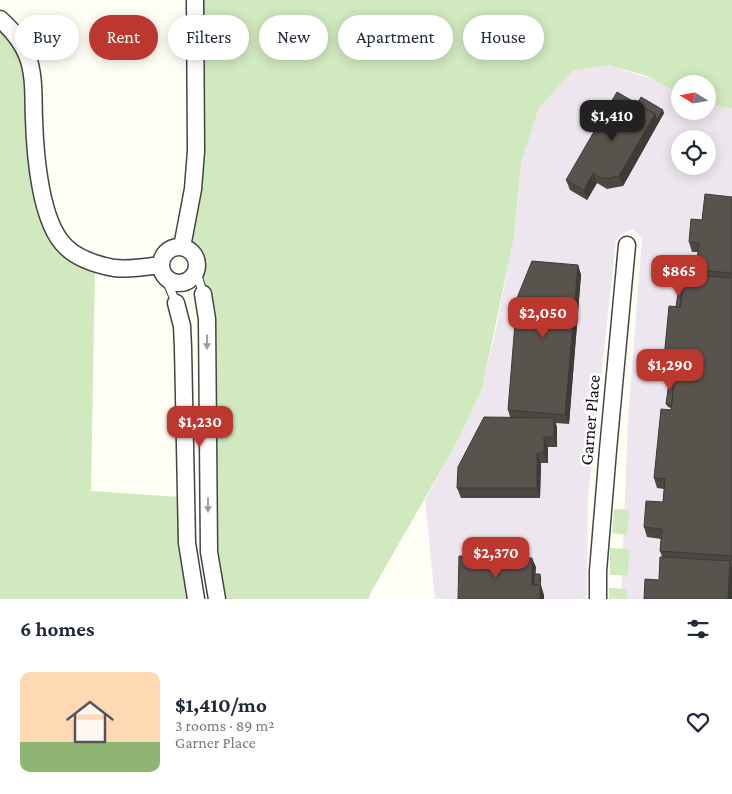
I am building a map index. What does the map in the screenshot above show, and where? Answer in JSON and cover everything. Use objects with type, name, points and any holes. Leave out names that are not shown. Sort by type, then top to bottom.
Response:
[{"type":"street","points":[[182,247],[193,189],[196,151],[195,0]]},
{"type":"street","points":[[0,19],[19,38],[28,56],[32,74],[35,153],[39,182],[55,231],[65,247],[82,258],[116,268],[163,272],[176,284],[186,282],[194,275],[196,270],[195,257],[188,249],[182,247],[167,251],[163,272]]},
{"type":"street","name":"Garner Place","points":[[598,599],[598,571],[627,245]]},
{"type":"street","points":[[203,294],[207,319],[209,552],[217,599]]},
{"type":"street","points":[[176,303],[182,326],[187,543],[196,599]]},
{"type":"lane","points":[[196,270],[203,294]]},
{"type":"lane","points":[[163,272],[176,303]]},
{"type":"shaded area","points":[[608,65],[655,80],[671,89],[671,120],[716,120],[716,106],[732,109],[732,599],[621,599],[628,419],[642,238],[633,229],[621,234],[616,240],[588,498],[587,599],[435,599],[425,500],[456,444],[482,389],[515,231],[521,163],[539,108],[573,71]]},
{"type":"green space","points":[[196,0],[732,0],[732,109],[716,106],[716,75],[671,75],[671,89],[647,76],[608,65],[573,71],[539,108],[521,163],[514,237],[482,389],[456,444],[370,594],[369,599],[219,599],[207,324],[196,270],[196,256],[183,248],[194,189],[195,60],[249,60],[249,15],[196,15]]},
{"type":"green space","points":[[0,19],[15,32],[15,60],[23,60],[39,182],[65,247],[95,263],[91,491],[180,497],[196,599],[0,599]]},
{"type":"green space","points":[[614,509],[630,510],[627,535],[612,533]]},
{"type":"green space","points":[[610,548],[629,549],[628,575],[610,575]]},
{"type":"green space","points":[[609,588],[627,589],[627,599],[609,599]]},
{"type":"building","points":[[617,92],[655,114],[619,176],[603,179],[593,173],[584,190],[566,180]]},
{"type":"building","points":[[641,97],[663,110],[657,120],[655,114],[637,104]]},
{"type":"building","points":[[705,194],[732,197],[732,273],[696,270],[699,243],[689,242],[691,219],[702,220]]},
{"type":"building","points":[[532,261],[578,265],[565,415],[508,410],[517,298]]},
{"type":"building","points":[[684,274],[732,278],[732,556],[660,551],[662,529],[644,527],[646,501],[663,502],[665,479],[654,478],[661,409],[671,410],[675,371],[663,369],[669,306],[680,307]]},
{"type":"building","points":[[679,286],[683,286],[680,307],[676,307]]},
{"type":"building","points":[[670,376],[674,377],[672,405],[666,404]]},
{"type":"building","points":[[484,417],[554,418],[554,437],[544,437],[544,453],[537,453],[537,488],[457,488],[458,467]]},
{"type":"building","points":[[459,556],[532,558],[532,585],[540,585],[540,599],[458,599]]},
{"type":"building","points":[[660,557],[730,561],[728,599],[644,599],[645,579],[659,580]]},
{"type":"building","points":[[534,574],[540,574],[539,585],[534,585]]}]
